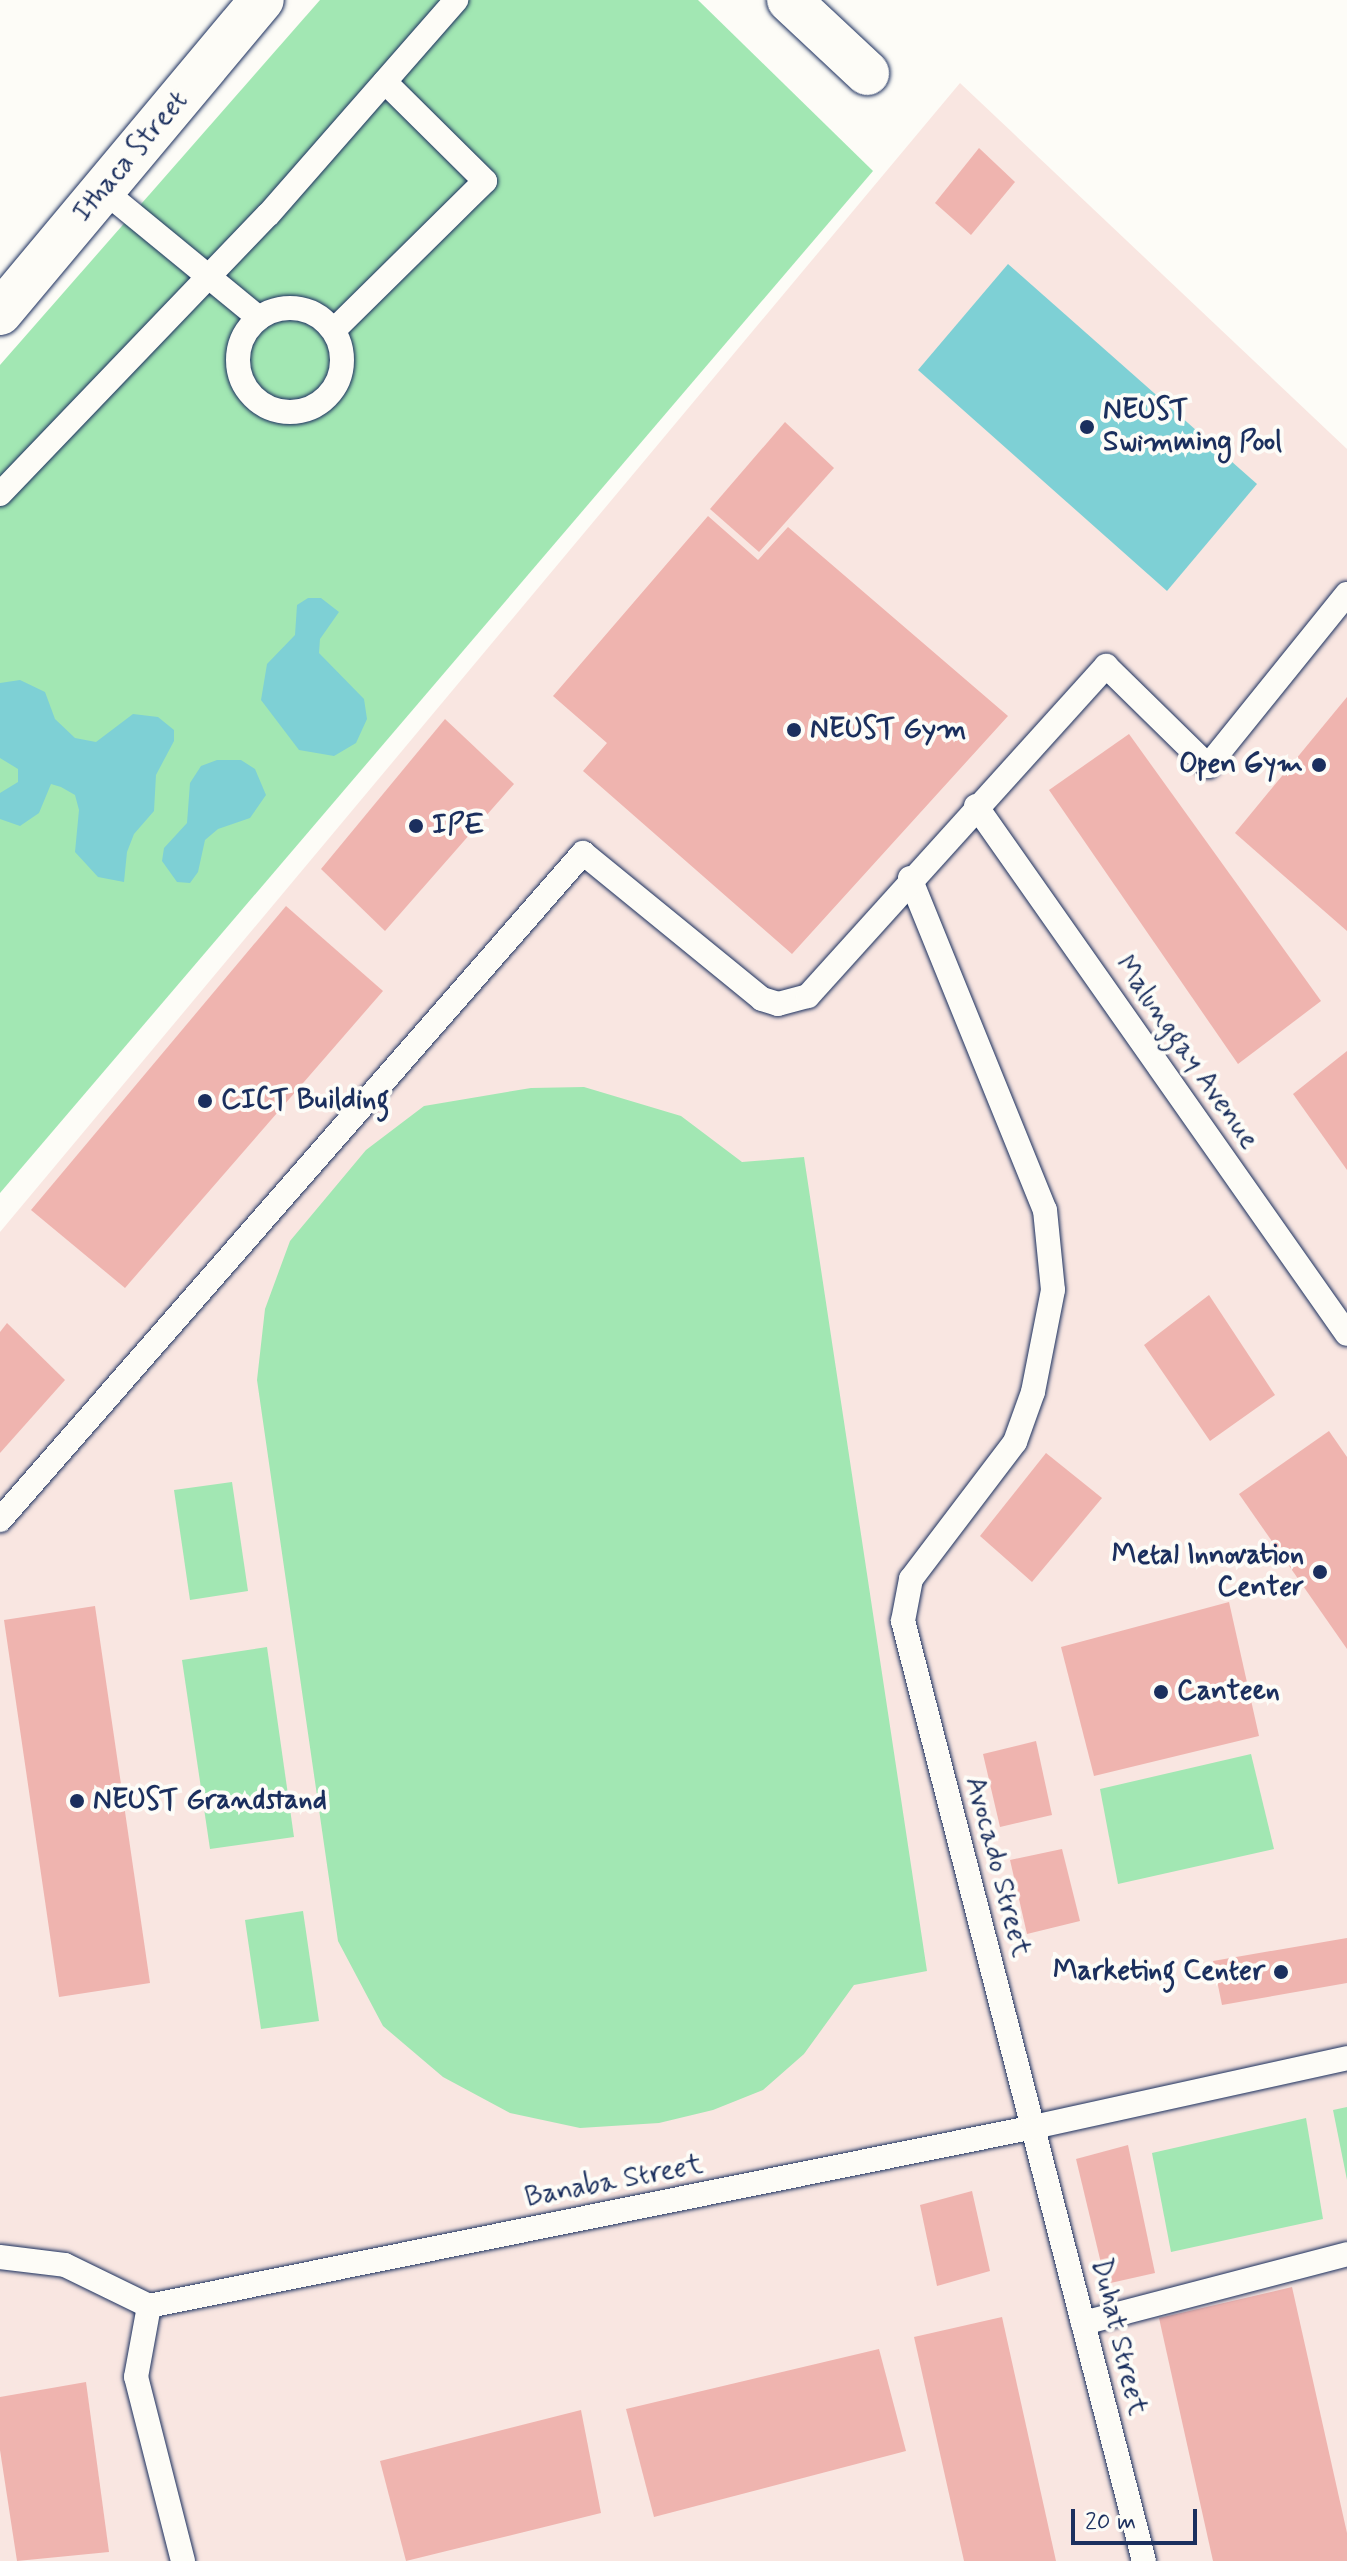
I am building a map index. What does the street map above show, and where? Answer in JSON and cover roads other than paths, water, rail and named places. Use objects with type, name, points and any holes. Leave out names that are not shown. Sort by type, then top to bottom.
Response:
[{"type":"street","name":"Ithaca Street","points":[[0,313],[262,0]]},
{"type":"street","points":[[789,0],[867,73]]},
{"type":"lane","points":[[0,494],[209,276],[456,0]]},
{"type":"lane","points":[[334,330],[485,181],[385,82]]},
{"type":"lane","points":[[103,190],[259,318]]},
{"type":"lane","points":[[274,310],[307,310],[334,330],[343,363],[340,379],[318,405],[284,412],[266,407],[243,382],[240,347],[259,318],[274,310]]},
{"type":"lane","points":[[0,1520],[583,853],[762,999],[778,1004],[808,996],[910,878],[1106,666],[1208,766],[1347,594]]},
{"type":"lane","name":"Malunggay Avenue","points":[[976,806],[1347,1334]]},
{"type":"lane","name":"Avocado Street","points":[[910,878],[1045,1210],[1053,1290],[1040,1365],[1015,1442],[911,1579],[903,1621],[1034,2127]]},
{"type":"lane","name":"Banaba Street","points":[[149,2306],[1034,2127],[1347,2058]]},
{"type":"lane","name":"Duhat Street","points":[[1034,2127],[1144,2561]]},
{"type":"lane","points":[[1083,2323],[1347,2254]]},
{"type":"lane","points":[[0,2257],[65,2265],[149,2306],[136,2377],[183,2561]]},
{"type":"water","name":"NEUST Swimming Pool","points":[[1008,264],[1257,484],[1167,591],[918,370]]},
{"type":"water","points":[[308,598],[321,598],[339,612],[320,639],[319,653],[364,699],[367,719],[356,743],[334,756],[299,750],[261,700],[267,664],[295,635],[297,605]]},
{"type":"water","points":[[20,680],[45,692],[55,719],[75,738],[96,742],[133,714],[158,717],[174,730],[174,741],[156,775],[154,811],[134,834],[127,852],[124,882],[98,877],[75,852],[79,810],[75,795],[61,787],[51,784],[39,813],[20,826],[0,819],[0,793],[18,782],[18,769],[0,758],[0,683]]},
{"type":"water","points":[[217,760],[241,760],[255,769],[266,795],[250,818],[218,829],[205,840],[198,872],[190,883],[177,882],[162,861],[164,848],[187,823],[190,783],[201,766]]},
{"type":"place","name":"NEUST Swimming Pool","points":[[1087,427]]},
{"type":"place","name":"NEUST Gym","points":[[794,730]]},
{"type":"place","name":"Open Gym","points":[[1319,765]]},
{"type":"place","name":"IPE","points":[[416,826]]},
{"type":"place","name":"CICT Building","points":[[205,1101]]},
{"type":"place","name":"Metal Innovation Center","points":[[1320,1572]]},
{"type":"place","name":"Canteen","points":[[1161,1692]]},
{"type":"place","name":"NEUST Grandstand","points":[[77,1801]]},
{"type":"place","name":"Marketing Center","points":[[1281,1972]]}]
